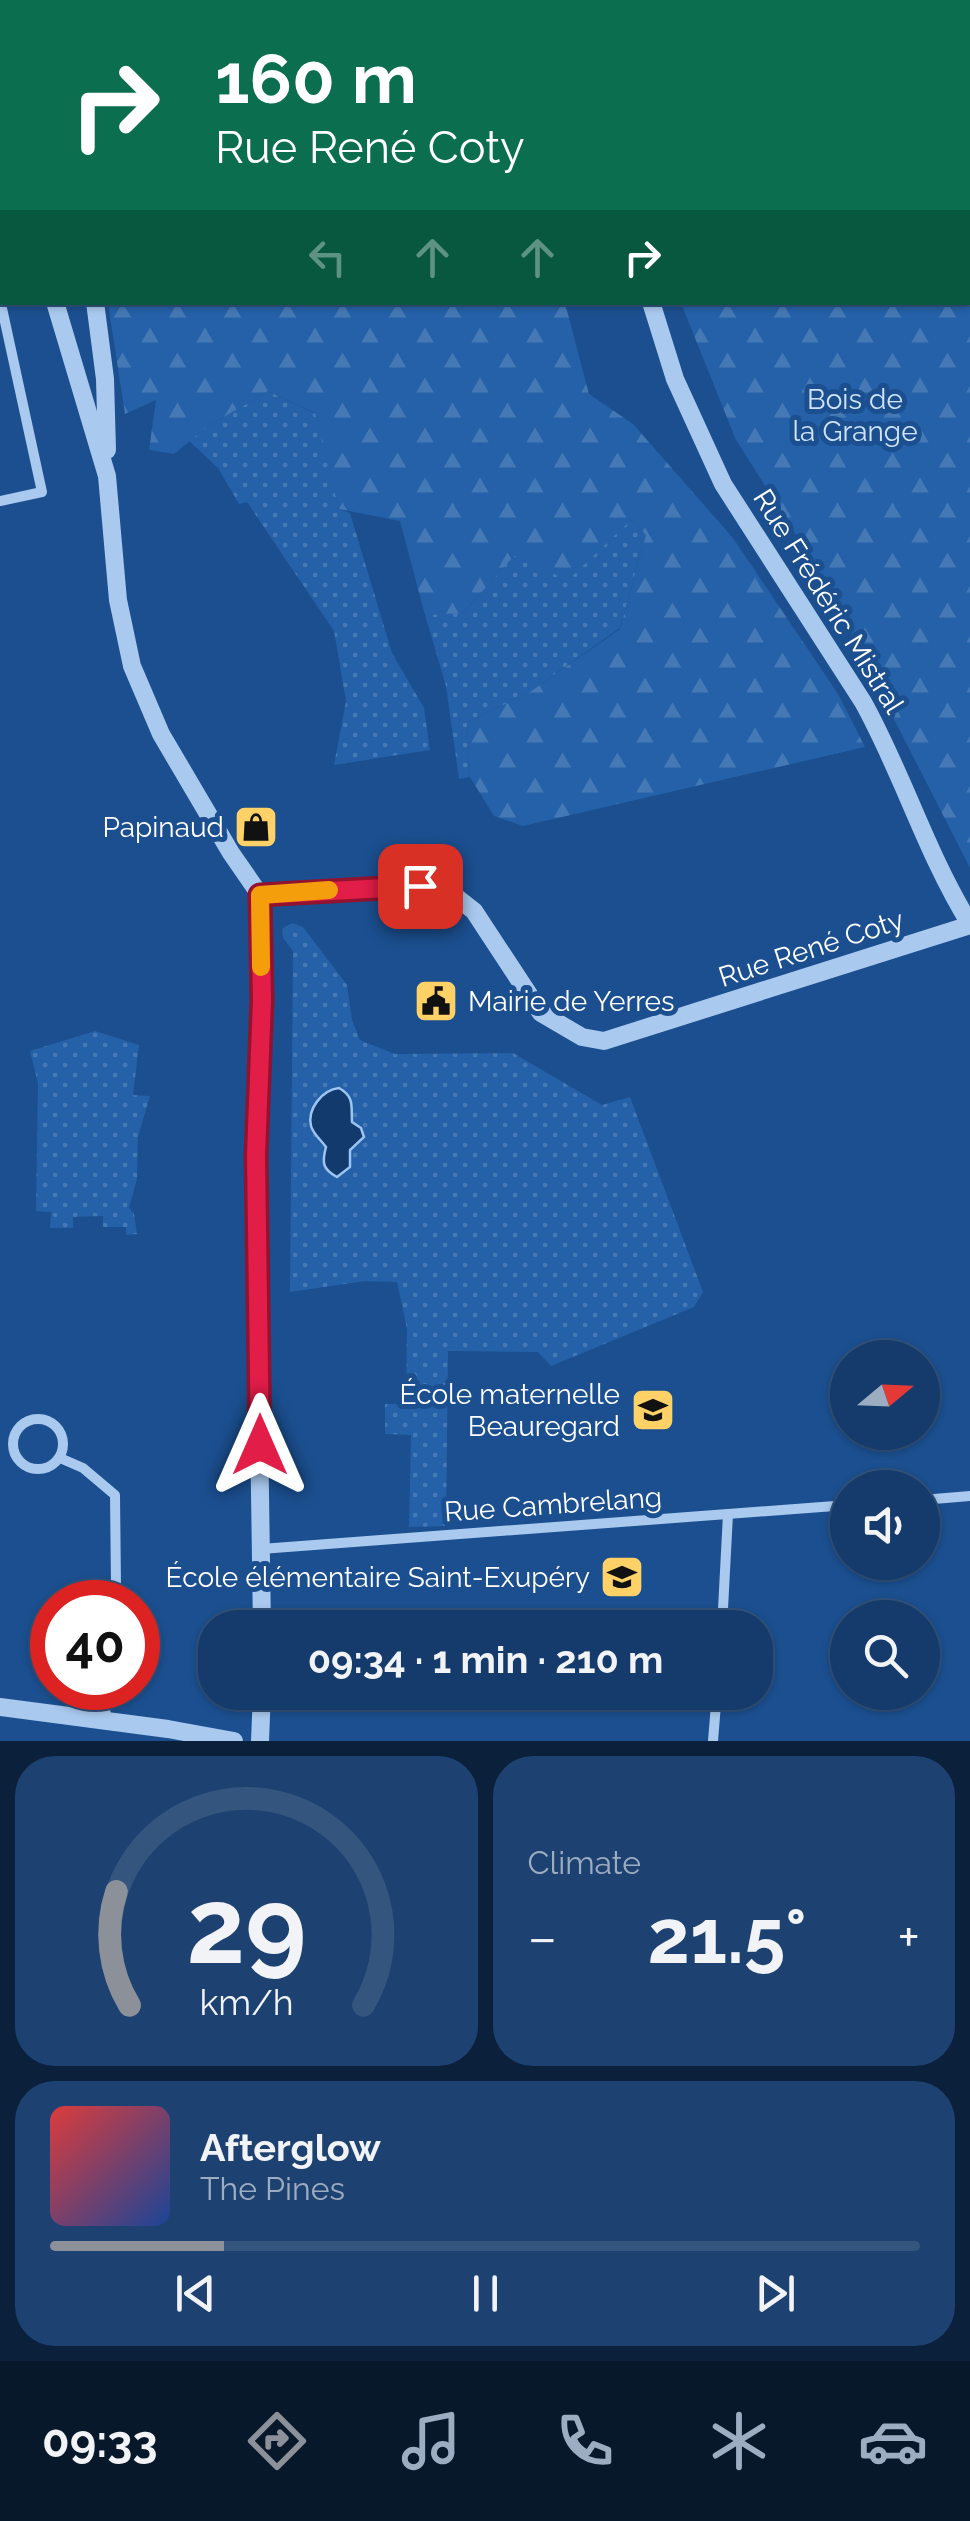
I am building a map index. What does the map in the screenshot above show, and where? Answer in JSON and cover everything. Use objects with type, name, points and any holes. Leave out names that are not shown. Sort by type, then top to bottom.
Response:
[{"type":"street","points":[[0,501],[42,492],[1,305]]},
{"type":"street","points":[[56,305],[107,476]]},
{"type":"street","points":[[95,305],[105,379],[107,476],[118,600],[132,666],[160,734],[260,895],[262,1000],[256,1155],[262,1610]]},
{"type":"street","name":"Rue Frédéric Mistral","points":[[652,305],[675,379],[723,484],[863,702],[942,879],[970,924]]},
{"type":"street","name":"Rue René Coty","points":[[260,895],[420,886],[451,893],[474,911],[541,1014],[582,1037],[604,1041],[970,924]]},
{"type":"street","points":[[35,1418],[49,1420],[60,1430],[64,1444],[60,1458],[48,1467],[34,1469],[21,1463],[14,1451],[14,1436],[22,1424],[35,1418]]},
{"type":"street","points":[[60,1458],[83,1468],[115,1495],[116,1580]]},
{"type":"street","points":[[940,1498],[970,1496]]},
{"type":"street","name":"Rue Cambrelang","points":[[261,1549],[830,1506]]},
{"type":"street","points":[[723,1610],[728,1514]]},
{"type":"street","points":[[0,1708],[234,1741]]},
{"type":"street","points":[[105,1710],[106,1721]]},
{"type":"street","points":[[260,1741],[261,1710]]},
{"type":"street","points":[[713,1741],[716,1710]]},
{"type":"green space","points":[[108,305],[566,305],[589,394],[633,424],[733,538],[838,694],[865,747],[523,826],[494,816],[470,777],[467,722],[527,694],[620,629],[646,535],[631,520],[568,580],[514,556],[463,613],[425,615],[400,521],[339,509],[315,413],[268,391],[207,427],[174,454],[149,450],[156,400],[125,414]]},
{"type":"green space","name":"Bois de la Grange","points":[[682,305],[970,305],[970,868],[816,566],[736,440]]},
{"type":"green space","points":[[268,391],[316,414],[339,509],[350,513],[392,653],[424,708],[430,750],[334,765],[346,701],[334,631],[247,502],[239,504],[218,468],[189,441]]},
{"type":"green space","points":[[631,520],[646,535],[620,628],[527,694],[467,722],[470,777],[459,779],[446,686],[425,615],[464,612],[514,556]]},
{"type":"green space","points":[[292,923],[303,927],[347,985],[352,1020],[360,1040],[395,1054],[513,1053],[602,1105],[630,1097],[703,1292],[694,1307],[551,1366],[538,1352],[448,1351],[446,1526],[409,1527],[411,1435],[385,1434],[385,1404],[406,1404],[407,1329],[397,1282],[365,1281],[290,1292],[293,951],[283,938],[282,929]]},
{"type":"green space","points":[[95,1031],[139,1045],[133,1095],[150,1096],[138,1137],[137,1179],[129,1208],[134,1214],[137,1234],[126,1235],[126,1227],[103,1227],[103,1216],[73,1217],[73,1228],[50,1228],[51,1212],[36,1211],[38,1083],[30,1051]]},
{"type":"shaded area","points":[[339,1088],[350,1099],[352,1122],[361,1128],[364,1137],[350,1150],[350,1167],[337,1177],[326,1168],[326,1147],[310,1120],[322,1096]]},
{"type":"slow traffic","points":[[261,967],[260,895],[329,890]]},
{"type":"place","name":"Papinaud","points":[[256,827]]},
{"type":"place","name":"Mairie de Yerres","points":[[436,1001]]},
{"type":"place","name":"École maternelle Beauregard","points":[[653,1410]]},
{"type":"place","name":"École élémentaire Saint-Exupéry","points":[[622,1577]]},
{"type":"route","points":[[260,1445],[256,1155],[262,1000],[260,895],[420,886]]}]
